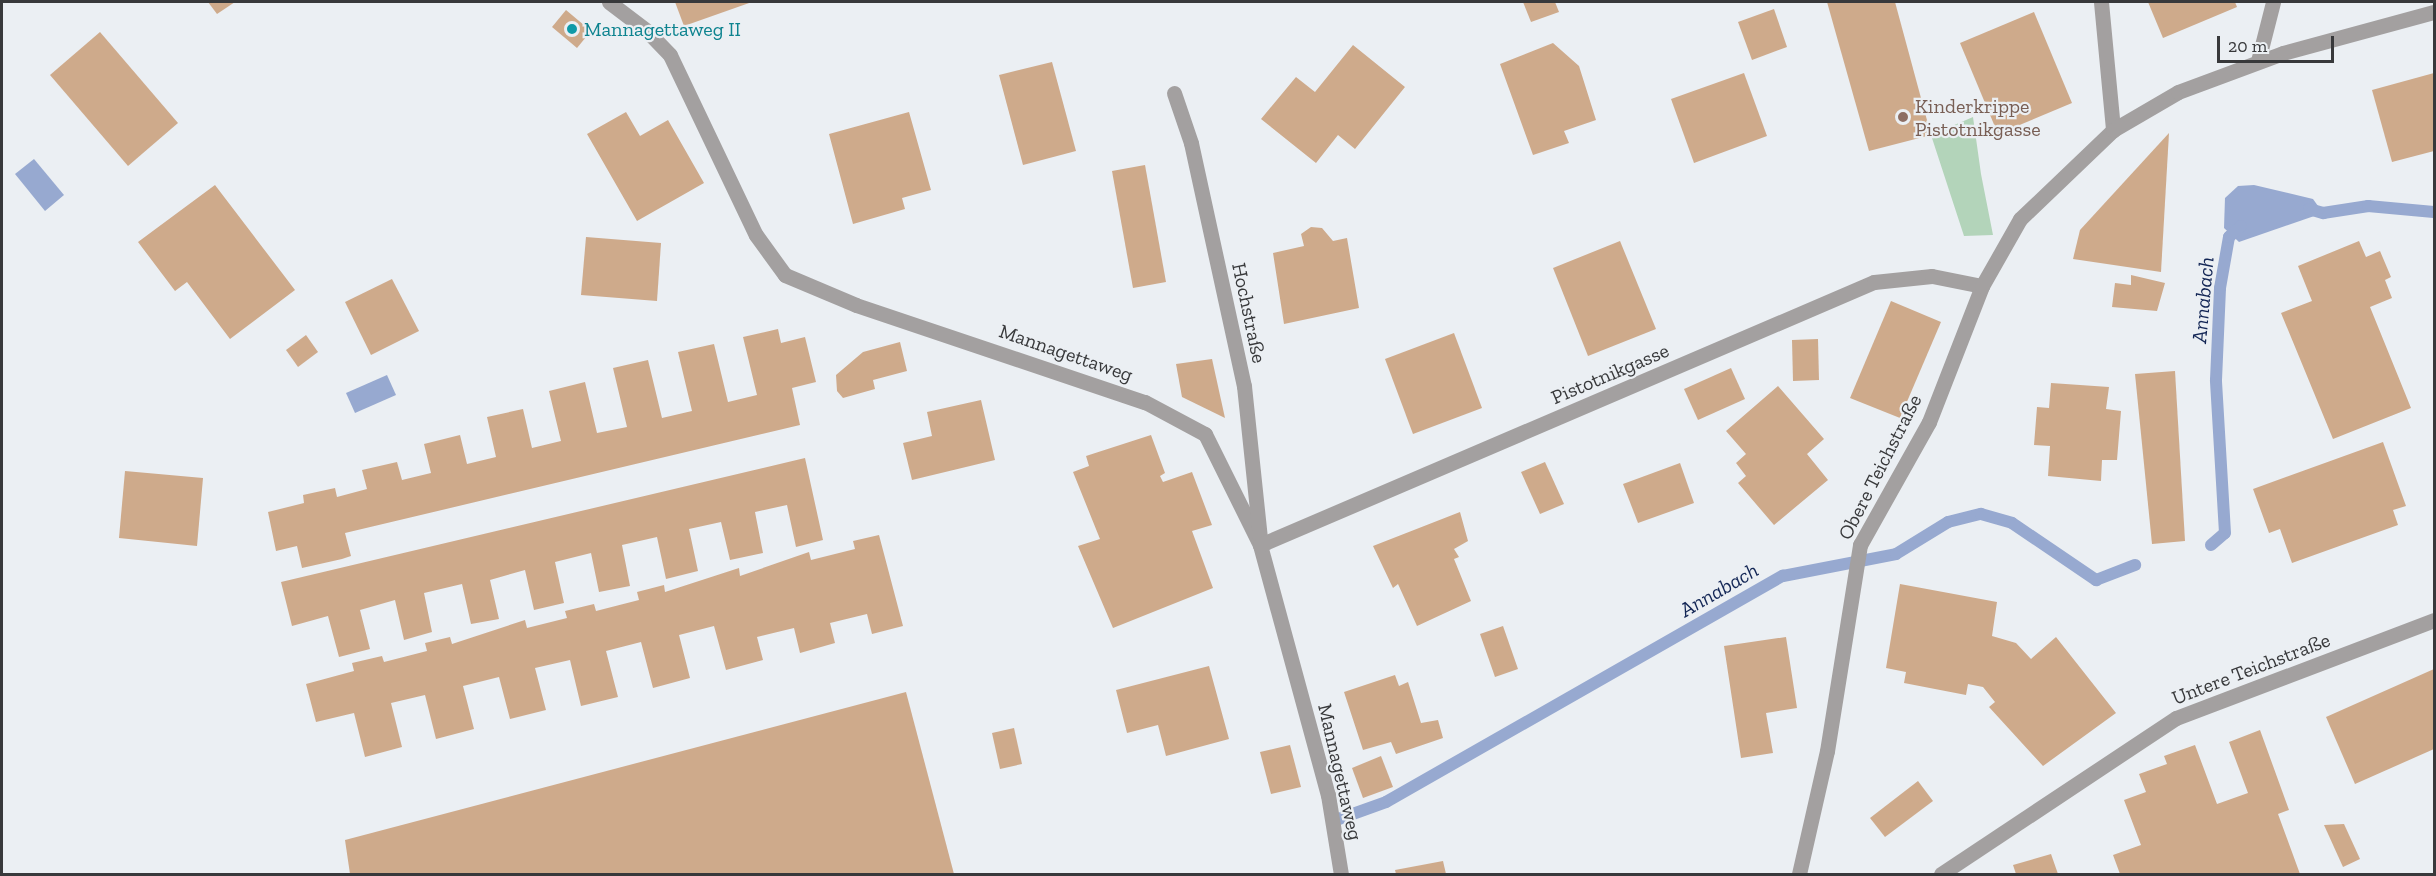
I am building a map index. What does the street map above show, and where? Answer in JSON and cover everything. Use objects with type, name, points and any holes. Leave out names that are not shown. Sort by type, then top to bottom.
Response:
[{"type":"street","name":"Mannagettaweg","points":[[609,2],[648,31],[670,56],[756,235],[785,275],[856,305],[1124,394],[1181,419],[1205,434],[1260,545],[1328,795],[1341,874]]},
{"type":"street","points":[[2101,2],[2113,130]]},
{"type":"street","points":[[2258,61],[2273,2]]},
{"type":"street","name":"Obere Teichstraße","points":[[1799,874],[1827,751],[1851,587],[1860,545],[1929,422],[1982,286],[2020,219],[2113,130],[2178,93],[2258,61],[2434,12]]},
{"type":"street","name":"Hochstraße","points":[[1174,93],[1191,143],[1244,386],[1260,545]]},
{"type":"street","name":"Pistotnikgasse","points":[[1260,545],[1874,282],[1932,276],[1982,286]]},
{"type":"street","name":"Untere Teichstraße","points":[[1941,874],[2176,718],[2434,620]]},
{"type":"green space","points":[[1973,117],[1993,235],[1964,236],[1931,135]]},
{"type":"water","points":[[34,159],[64,195],[45,211],[15,174]]},
{"type":"water","points":[[2254,185],[2313,199],[2323,213],[2239,242],[2224,228],[2225,198],[2238,186]]},
{"type":"water","points":[[387,375],[396,395],[355,413],[346,393]]},
{"type":"building","points":[[208,2],[235,2],[217,14]]},
{"type":"building","points":[[675,2],[752,2],[684,26]]},
{"type":"building","points":[[1523,2],[1555,2],[1559,12],[1531,22]]},
{"type":"building","points":[[1827,2],[1895,2],[1931,135],[1869,151]]},
{"type":"building","points":[[2148,2],[2235,2],[2237,7],[2163,38]]},
{"type":"building","points":[[1774,9],[1787,47],[1752,60],[1738,22]]},
{"type":"building","name":"Mannagettaweg II","points":[[566,10],[591,31],[577,48],[552,27]]},
{"type":"building","points":[[2034,12],[2072,103],[1998,134],[1960,43]]},
{"type":"building","points":[[100,32],[178,123],[128,166],[50,75]]},
{"type":"building","points":[[1553,43],[1579,66],[1596,120],[1564,131],[1569,143],[1533,155],[1500,64]]},
{"type":"building","points":[[1353,45],[1405,87],[1355,149],[1338,135],[1316,163],[1261,119],[1296,77],[1315,92]]},
{"type":"building","points":[[1052,62],[1076,151],[1023,165],[999,75]]},
{"type":"building","points":[[1744,73],[1767,136],[1694,163],[1671,99]]},
{"type":"building","points":[[2434,73],[2434,151],[2392,162],[2372,90]]},
{"type":"building","points":[[626,112],[640,136],[668,120],[704,183],[637,221],[587,134]]},
{"type":"building","points":[[909,112],[931,190],[902,198],[905,209],[853,224],[829,134]]},
{"type":"building","points":[[2169,133],[2161,272],[2073,259],[2080,230]]},
{"type":"building","points":[[1145,165],[1166,282],[1133,288],[1112,171]]},
{"type":"building","points":[[215,185],[295,290],[230,339],[187,282],[175,291],[138,242]]},
{"type":"building","points":[[1311,227],[1322,228],[1333,241],[1347,238],[1359,308],[1284,324],[1273,253],[1304,246],[1301,234]]},
{"type":"building","points":[[586,237],[661,243],[657,301],[581,295]]},
{"type":"building","points":[[1620,241],[1656,329],[1588,356],[1553,268]]},
{"type":"building","points":[[2359,241],[2366,257],[2380,251],[2391,277],[2385,280],[2392,298],[2370,307],[2411,408],[2333,439],[2281,313],[2312,301],[2298,266]]},
{"type":"building","points":[[2131,275],[2165,283],[2157,311],[2112,307],[2115,283],[2131,285]]},
{"type":"building","points":[[392,279],[419,331],[371,355],[345,302]]},
{"type":"building","points":[[1891,301],[1941,322],[1900,418],[1850,398]]},
{"type":"building","points":[[778,329],[781,343],[805,337],[816,382],[792,388],[800,425],[345,533],[351,556],[342,559],[302,568],[297,546],[276,551],[268,512],[304,503],[303,495],[335,488],[337,497],[367,489],[362,470],[397,462],[402,480],[431,473],[424,444],[460,435],[467,464],[496,457],[487,417],[523,409],[532,448],[561,441],[549,391],[585,382],[597,433],[627,427],[613,368],[648,360],[662,418],[692,411],[678,352],[714,344],[728,402],[757,395],[743,337]]},
{"type":"building","points":[[1454,333],[1482,408],[1413,434],[1385,359]]},
{"type":"building","points":[[306,335],[318,352],[298,367],[286,350]]},
{"type":"building","points":[[1818,339],[1819,380],[1793,381],[1792,340]]},
{"type":"building","points":[[900,342],[907,371],[873,380],[875,389],[843,398],[837,391],[836,375],[863,352]]},
{"type":"building","points":[[1212,359],[1225,418],[1182,397],[1176,364]]},
{"type":"building","points":[[1731,368],[1745,399],[1698,420],[1684,389]]},
{"type":"building","points":[[2175,371],[2185,541],[2152,544],[2135,374]]},
{"type":"building","points":[[2051,383],[2109,387],[2106,409],[2121,411],[2117,460],[2102,460],[2101,481],[2048,476],[2050,446],[2034,445],[2037,407],[2049,408]]},
{"type":"building","points":[[1778,386],[1824,439],[1807,454],[1828,480],[1774,525],[1738,483],[1746,476],[1736,463],[1746,454],[1726,431]]},
{"type":"building","points":[[981,400],[995,460],[912,480],[903,443],[932,436],[927,412]]},
{"type":"building","points":[[1151,435],[1165,473],[1160,476],[1163,482],[1192,472],[1212,525],[1192,531],[1213,588],[1113,628],[1078,546],[1100,539],[1073,472],[1089,466],[1086,456]]},
{"type":"building","points":[[2383,442],[2406,506],[2393,510],[2398,525],[2292,563],[2280,529],[2269,533],[2253,489]]},
{"type":"building","points":[[805,458],[823,540],[796,547],[787,505],[755,512],[763,553],[730,560],[721,522],[689,529],[698,571],[666,579],[657,537],[622,545],[630,586],[599,592],[591,553],[555,562],[564,603],[534,610],[525,570],[490,580],[499,619],[471,624],[462,584],[424,593],[432,632],[404,640],[395,600],[360,610],[370,649],[339,657],[328,616],[292,626],[281,582]]},
{"type":"building","points":[[1545,462],[1564,504],[1540,514],[1521,472]]},
{"type":"building","points":[[1680,463],[1694,503],[1638,523],[1623,484]]},
{"type":"building","points":[[125,471],[203,478],[197,546],[119,538]]},
{"type":"building","points":[[1460,512],[1468,541],[1454,549],[1459,557],[1454,559],[1471,601],[1417,626],[1398,584],[1393,588],[1373,546]]},
{"type":"building","points":[[879,535],[903,626],[872,634],[867,614],[830,623],[835,643],[800,653],[794,628],[757,637],[763,660],[726,670],[714,626],[679,635],[690,678],[653,688],[641,642],[606,651],[618,697],[581,706],[570,660],[535,668],[546,710],[510,719],[499,677],[463,686],[474,729],[436,739],[425,695],[391,703],[402,747],[365,757],[354,713],[316,722],[306,684],[354,671],[352,663],[382,656],[384,662],[427,651],[425,643],[450,637],[452,644],[525,620],[527,628],[567,618],[565,611],[594,604],[596,611],[639,600],[637,592],[664,585],[665,592],[739,568],[740,576],[809,552],[811,560],[855,549],[853,541]]},
{"type":"building","points":[[1900,584],[1997,602],[1992,636],[2016,643],[2031,659],[2056,637],[2116,713],[2043,766],[1989,707],[1995,702],[1983,687],[1968,684],[1966,695],[1904,683],[1906,672],[1886,668]]},
{"type":"building","points":[[1503,626],[1518,669],[1495,677],[1480,634]]},
{"type":"building","points":[[1786,637],[1797,708],[1766,713],[1773,753],[1741,758],[1724,646]]},
{"type":"building","points":[[1209,666],[1229,739],[1166,756],[1158,725],[1127,733],[1116,690]]},
{"type":"building","points":[[2434,669],[2434,749],[2355,784],[2326,717]]},
{"type":"building","points":[[1395,675],[1399,686],[1408,682],[1421,723],[1438,720],[1443,738],[1396,754],[1391,742],[1363,750],[1344,692]]},
{"type":"building","points":[[906,692],[954,874],[350,874],[345,840]]},
{"type":"building","points":[[1014,728],[1022,764],[1000,769],[992,733]]},
{"type":"building","points":[[2260,730],[2289,810],[2278,814],[2300,874],[2120,874],[2113,855],[2141,845],[2124,800],[2146,792],[2139,774],[2167,764],[2164,756],[2195,745],[2217,804],[2248,793],[2229,742]]},
{"type":"building","points":[[1290,745],[1301,787],[1271,794],[1260,752]]},
{"type":"building","points":[[1381,756],[1393,787],[1363,798],[1352,768]]},
{"type":"building","points":[[1918,781],[1933,801],[1885,837],[1870,818]]},
{"type":"building","points":[[2344,824],[2360,859],[2343,867],[2324,825]]},
{"type":"building","points":[[2051,854],[2058,874],[2016,874],[2013,865]]},
{"type":"building","points":[[1443,861],[1446,874],[1396,874],[1395,870]]},
{"type":"waterway","name":"Annabach","points":[[2309,209],[2323,213],[2368,206],[2434,212]]},
{"type":"waterway","name":"Annabach","points":[[2211,545],[2225,533],[2216,380],[2220,288],[2229,237],[2241,226]]},
{"type":"waterway","name":"Annabach","points":[[1336,820],[1386,802],[1783,576],[1896,554],[1948,522],[1981,514],[2012,523],[2096,580],[2135,565]]},
{"type":"place","name":"Mannagettaweg II","points":[[572,29]]},
{"type":"place","name":"Kinderkrippe Pistotnikgasse","points":[[1903,117]]}]
